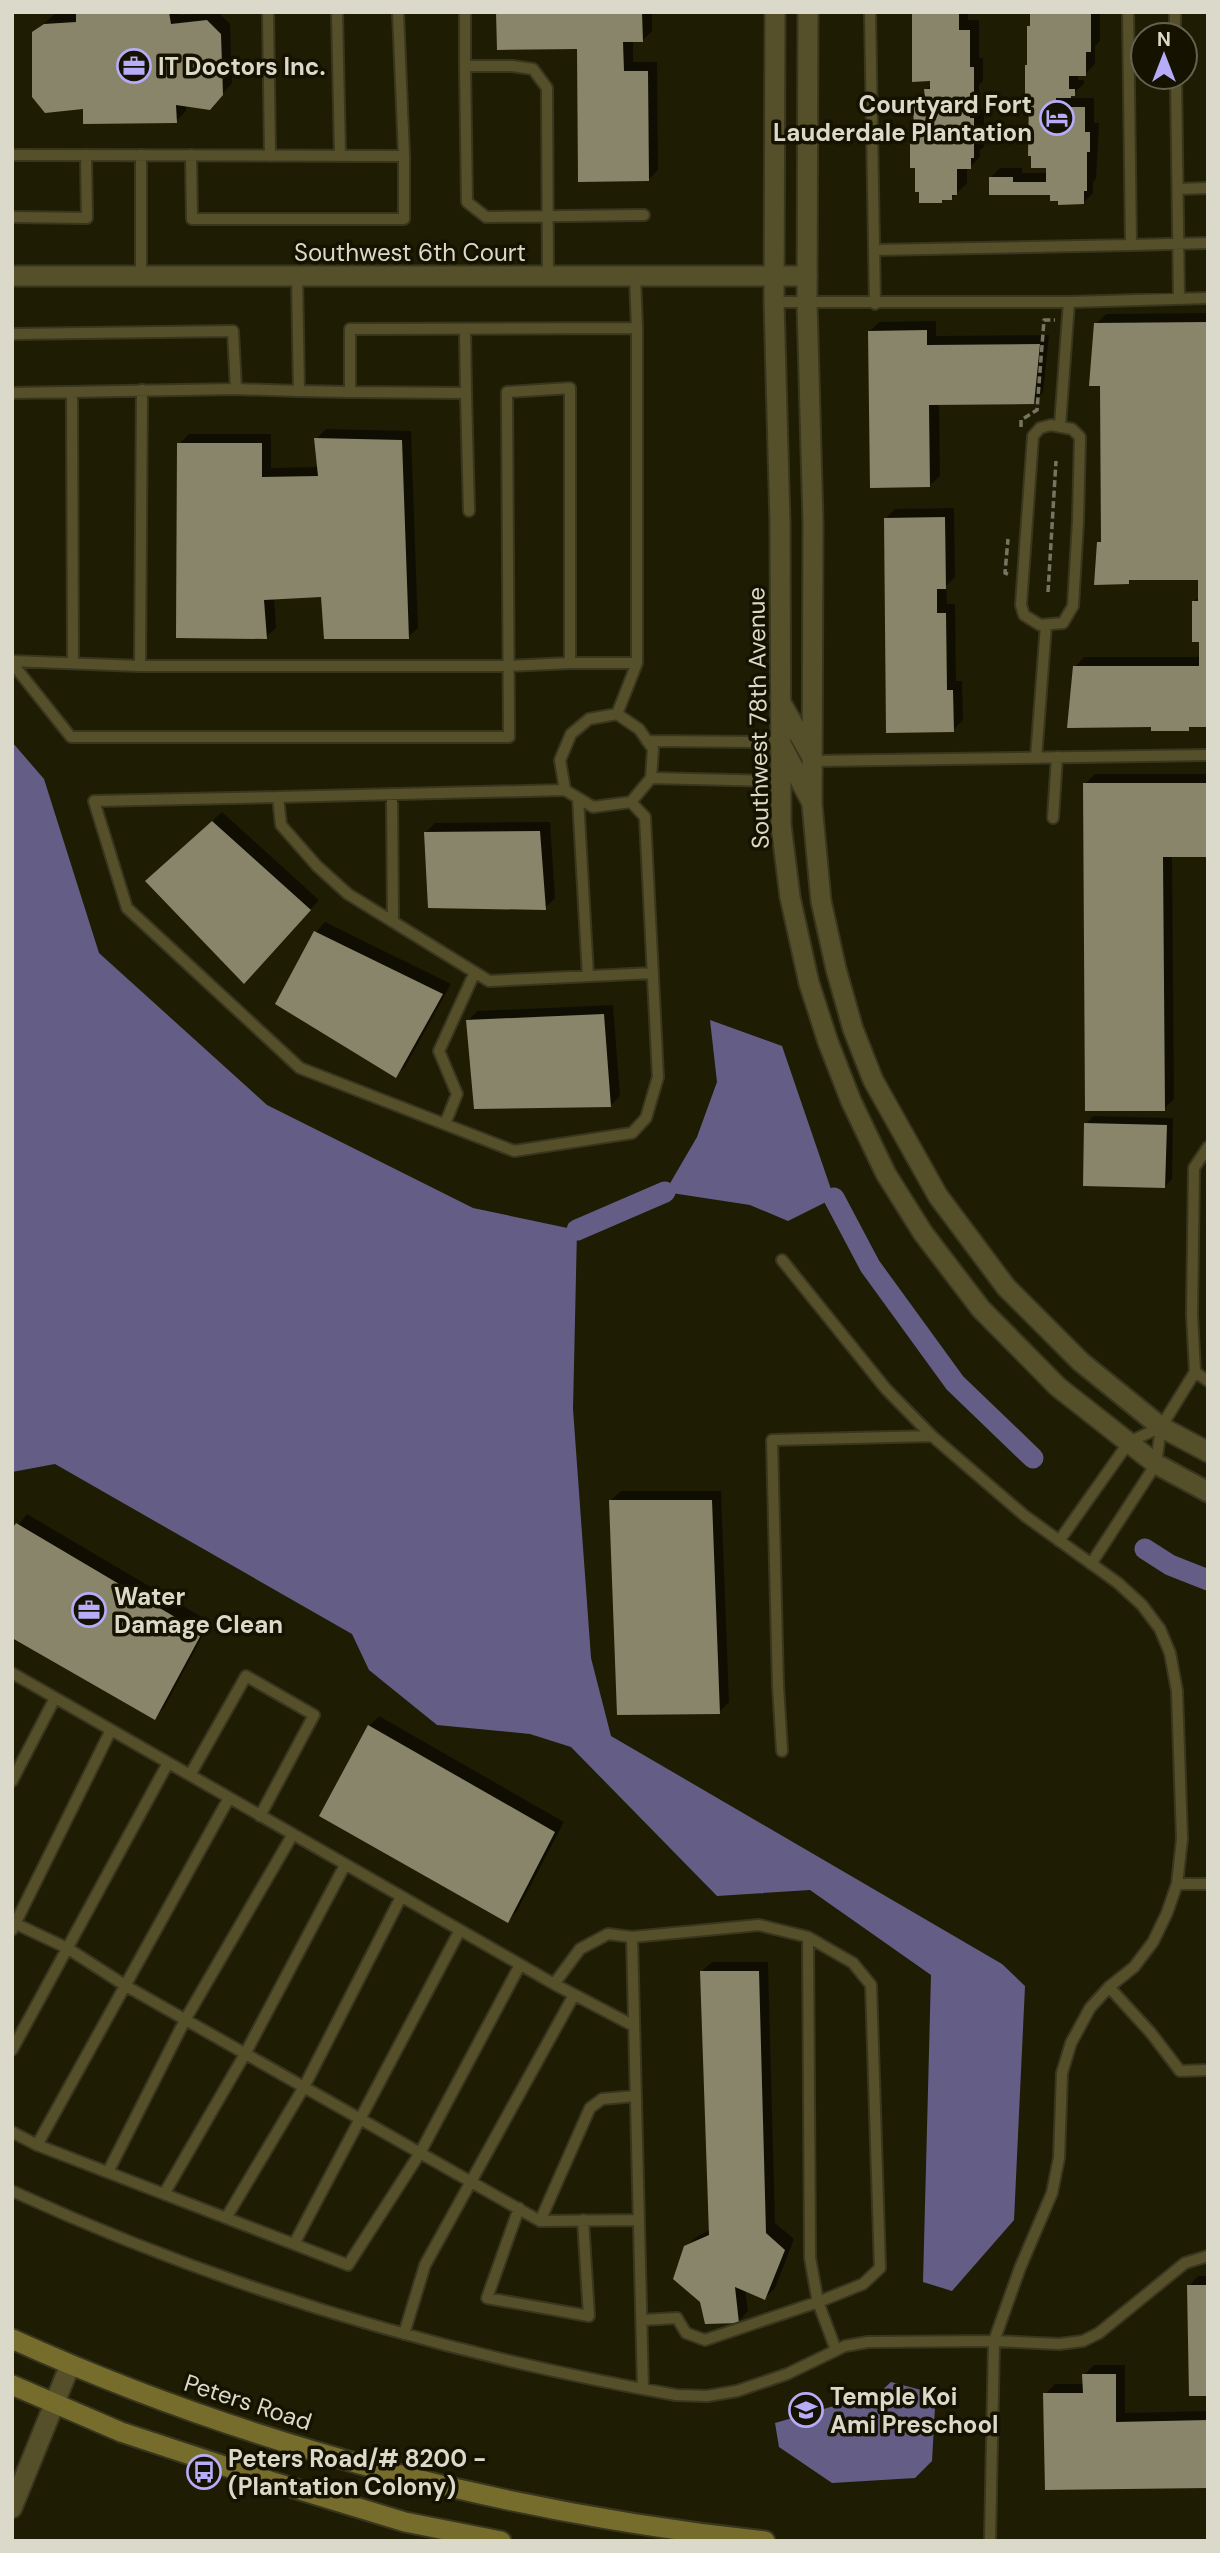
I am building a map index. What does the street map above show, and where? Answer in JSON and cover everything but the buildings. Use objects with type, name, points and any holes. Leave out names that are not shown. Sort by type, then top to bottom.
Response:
[{"type":"main road","name":"Peters Road","points":[[12,2339],[141,2393],[289,2443],[414,2479],[607,2520],[765,2541]]},
{"type":"main road","points":[[12,2385],[121,2432],[270,2481],[405,2522],[501,2541]]},
{"type":"street","name":"Southwest 78th Avenue","points":[[775,12],[774,302],[780,524],[781,824],[790,897],[809,983],[850,1101],[886,1174],[923,1233],[981,1309],[1058,1387],[1156,1464],[1208,1492]]},
{"type":"street","points":[[808,12],[807,302],[813,523],[812,804],[821,901],[836,970],[853,1029],[873,1080],[938,1196],[1006,1287],[1081,1362],[1161,1427],[1208,1452]]},
{"type":"street","name":"Southwest 6th Court","points":[[12,276],[807,275]]},
{"type":"street","points":[[780,702],[814,761]]},
{"type":"street","points":[[780,742],[812,804]]},
{"type":"street","points":[[12,2508],[70,2365]]},
{"type":"lane","points":[[268,12],[270,156]]},
{"type":"lane","points":[[337,12],[340,156]]},
{"type":"lane","points":[[191,155],[192,219],[404,219],[398,12]]},
{"type":"lane","points":[[465,12],[467,202],[486,217],[644,215]]},
{"type":"lane","points":[[870,12],[875,304]]},
{"type":"lane","points":[[1128,12],[1131,245]]},
{"type":"lane","points":[[465,66],[533,69],[547,89],[548,276]]},
{"type":"lane","points":[[1176,91],[1180,299]]},
{"type":"lane","points":[[12,155],[404,156]]},
{"type":"lane","points":[[12,217],[87,218],[86,155]]},
{"type":"lane","points":[[141,155],[141,276]]},
{"type":"lane","points":[[1178,189],[1208,188]]},
{"type":"lane","points":[[874,250],[1208,243]]},
{"type":"lane","points":[[297,276],[299,391]]},
{"type":"lane","points":[[617,714],[637,663],[635,276]]},
{"type":"lane","points":[[774,302],[875,304],[1208,298]]},
{"type":"lane","points":[[1060,425],[1069,302]]},
{"type":"lane","points":[[350,392],[350,329],[637,328]]},
{"type":"lane","points":[[465,329],[469,511]]},
{"type":"lane","points":[[12,334],[233,331],[236,388]]},
{"type":"lane","points":[[12,393],[236,388],[466,393]]},
{"type":"lane","points":[[12,662],[71,737],[509,737],[507,391],[570,388],[570,663]]},
{"type":"lane","points":[[141,666],[142,390]]},
{"type":"lane","points":[[72,391],[73,663]]},
{"type":"lane","points":[[1060,425],[1072,429],[1080,437],[1081,446],[1073,606],[1063,623],[1045,625],[1029,620],[1021,605],[1033,436],[1040,428],[1060,425]]},
{"type":"lane","points":[[1036,758],[1045,625]]},
{"type":"lane","points":[[12,662],[141,666],[507,666],[637,663]]},
{"type":"lane","points":[[565,790],[560,760],[570,734],[589,719],[617,714],[639,729],[653,749],[651,778],[631,802],[593,807],[565,790],[94,801],[127,908],[300,1068],[514,1151],[632,1133],[646,1118],[658,1077],[645,817],[631,802]]},
{"type":"lane","points":[[647,741],[780,742]]},
{"type":"lane","points":[[814,761],[1208,755]]},
{"type":"lane","points":[[1053,818],[1057,757]]},
{"type":"lane","points":[[651,778],[780,781]]},
{"type":"lane","points":[[392,794],[393,922]]},
{"type":"lane","points":[[278,797],[281,824],[317,866],[348,894],[489,981],[653,973]]},
{"type":"lane","points":[[578,798],[588,976]]},
{"type":"lane","points":[[445,1124],[457,1094],[439,1051],[475,972]]},
{"type":"lane","points":[[1091,1564],[1156,1464],[1161,1427],[1195,1373],[1192,1315],[1194,1168],[1208,1147]]},
{"type":"lane","points":[[782,1260],[886,1389],[932,1436],[1025,1517],[1118,1583],[1142,1605],[1160,1629],[1170,1653],[1177,1691],[1182,1826],[1177,1885],[1153,1942],[1134,1967],[1109,1987],[1090,2008],[1071,2043],[1062,2073],[1059,2158],[1052,2193],[1020,2268],[994,2341],[990,2541]]},
{"type":"lane","points":[[1195,1373],[1208,1381]]},
{"type":"lane","points":[[1059,1541],[1129,1442],[1161,1427]]},
{"type":"lane","points":[[782,1751],[772,1440],[932,1436]]},
{"type":"lane","points":[[12,1674],[520,1965],[634,2026]]},
{"type":"lane","points":[[190,1775],[246,1676],[314,1715],[260,1815]]},
{"type":"lane","points":[[12,1781],[55,1698]]},
{"type":"lane","points":[[111,1730],[13,1925],[67,1948],[126,1986],[540,2221],[639,2220]]},
{"type":"lane","points":[[12,2050],[168,1763]]},
{"type":"lane","points":[[37,2145],[229,1798]]},
{"type":"lane","points":[[108,2172],[185,2020],[293,1834]]},
{"type":"lane","points":[[164,2194],[245,2054],[345,1865]]},
{"type":"lane","points":[[1177,1885],[1208,1884]]},
{"type":"lane","points":[[226,2218],[304,2087],[401,1897]]},
{"type":"lane","points":[[554,1984],[580,1949],[608,1934],[632,1937],[759,1925],[808,1937],[853,1962],[871,1985],[880,2268],[863,2284],[705,2340],[686,2333],[677,2318],[642,2320]]},
{"type":"lane","points":[[294,2244],[460,1930]]},
{"type":"lane","points":[[632,1937],[643,2389]]},
{"type":"lane","points":[[808,1937],[810,2258],[818,2302],[836,2350]]},
{"type":"lane","points":[[12,2132],[37,2145],[348,2265],[421,2153],[520,1965]]},
{"type":"lane","points":[[1109,1987],[1151,2033],[1180,2071],[1208,2070]]},
{"type":"lane","points":[[404,2334],[425,2265],[574,1995]]},
{"type":"lane","points":[[540,2221],[590,2108],[602,2099],[636,2096]]},
{"type":"lane","points":[[12,2191],[88,2226],[319,2310],[472,2352],[676,2395],[707,2396],[737,2391],[787,2374],[845,2346],[867,2342],[994,2341],[1059,2344],[1083,2341],[1099,2333],[1185,2263],[1208,2256]]},
{"type":"lane","points":[[519,2208],[487,2298],[589,2316],[583,2220]]},
{"type":"path","points":[[1048,592],[1056,461]]},
{"type":"path","points":[[1043,474],[1055,474]]},
{"type":"path","points":[[1041,576],[1049,577]]},
{"type":"shaded area","points":[[12,742],[44,779],[99,953],[267,1105],[473,1208],[577,1230],[573,1409],[591,1658],[611,1736],[1002,1964],[1025,1986],[1014,2220],[952,2291],[923,2282],[931,1975],[810,1890],[717,1896],[571,1747],[530,1734],[437,1725],[369,1670],[352,1634],[55,1464],[12,1472]]},
{"type":"shaded area","points":[[710,1020],[782,1046],[834,1198],[788,1221],[750,1205],[665,1192],[697,1137],[717,1082]]},
{"type":"shaded area","points":[[891,2382],[925,2391],[935,2407],[932,2461],[915,2478],[832,2483],[779,2447],[775,2423],[879,2393]]},
{"type":"waterway","points":[[577,1230],[665,1192]]},
{"type":"waterway","points":[[834,1198],[870,1266],[955,1383],[1033,1458]]},
{"type":"waterway","points":[[1145,1549],[1170,1565],[1208,1580]]},
{"type":"place","name":"IT Doctors Inc.","points":[[134,66]]},
{"type":"place","name":"Courtyard Fort Lauderdale Plantation","points":[[1057,118]]},
{"type":"place","name":"Water Damage Clean","points":[[89,1610]]},
{"type":"place","name":"Temple Koi Ami Preschool","points":[[806,2410]]},
{"type":"place","name":"Peters Road/# 8200 - (Plantation Colony)","points":[[204,2472]]}]
